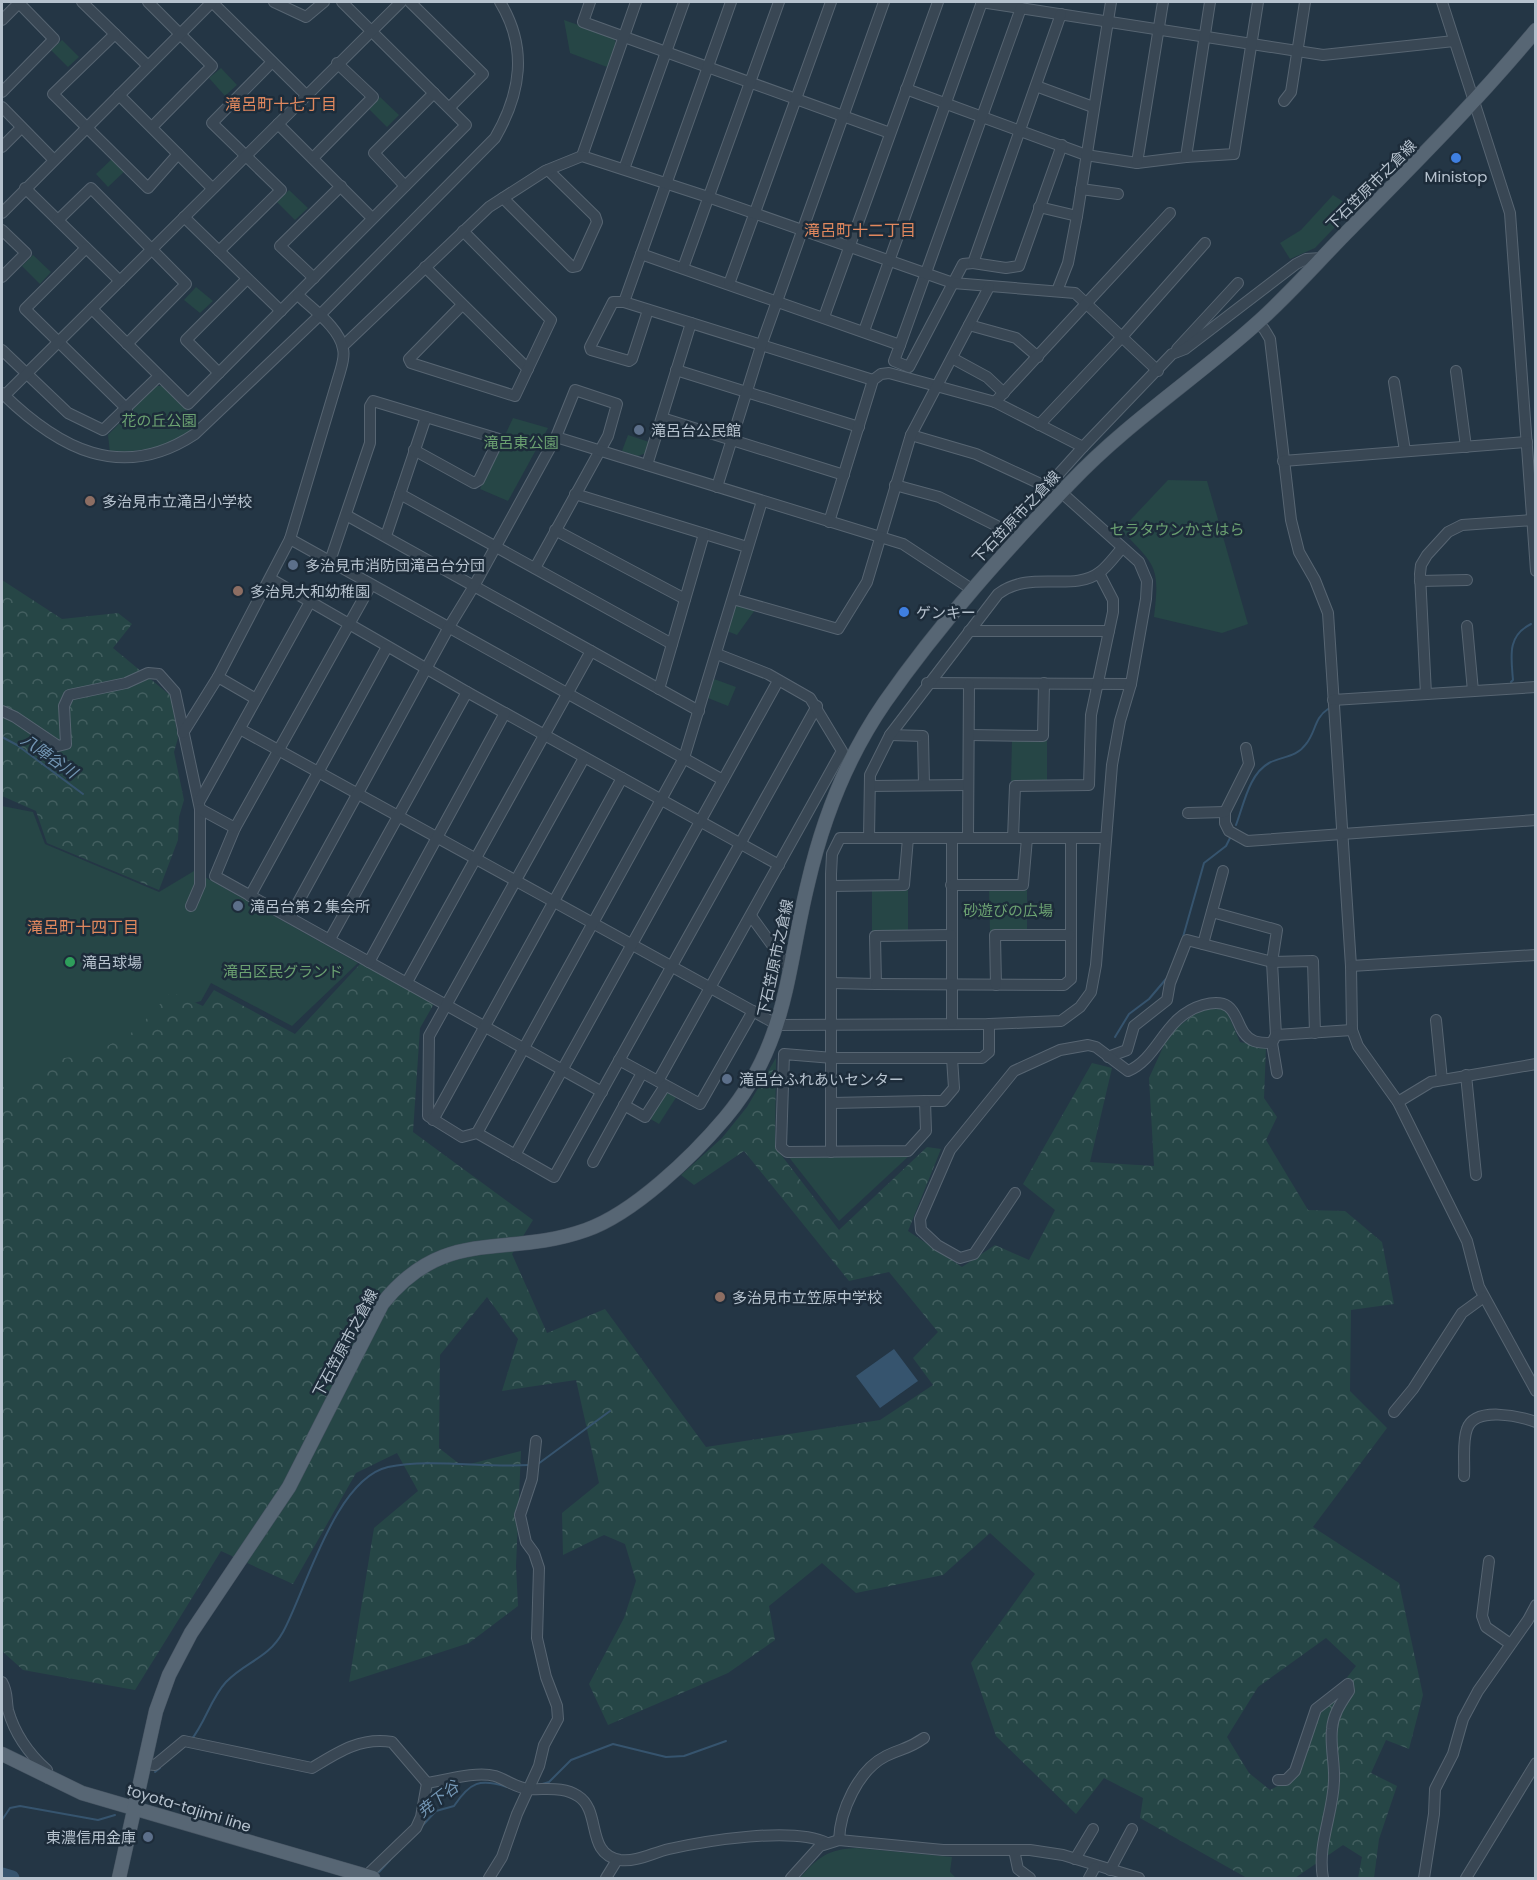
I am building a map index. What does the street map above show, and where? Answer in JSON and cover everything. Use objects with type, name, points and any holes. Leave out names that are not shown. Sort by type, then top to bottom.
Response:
[{"type":"main road","name":"下石笠原市之倉線","points":[[119,1878],[156,1711],[169,1675],[190,1633],[289,1487],[382,1304],[399,1282],[423,1264],[451,1252],[558,1239],[591,1228],[624,1212],[690,1155],[726,1116],[760,1067],[778,1025],[819,839],[846,757],[885,703],[973,590],[1019,537],[1154,406],[1257,323],[1475,103],[1536,30]]},
{"type":"main road","name":"toyota-tajimi line","points":[[2,1754],[82,1793],[370,1877]]},
{"type":"street","points":[[2,20],[20,2],[54,39],[2,92]]},
{"type":"street","points":[[148,2],[212,66],[152,127]]},
{"type":"street","points":[[2,213],[53,159],[212,2],[305,94]]},
{"type":"street","points":[[274,2],[306,17],[324,2]]},
{"type":"street","points":[[92,309],[158,377],[188,404],[466,124],[342,2]]},
{"type":"street","points":[[401,2],[305,94],[278,124],[27,375],[3,394],[40,428],[67,445],[88,453],[130,457],[160,452],[178,446],[195,434],[319,316],[495,138],[509,114],[517,86],[518,71],[517,43],[500,2]]},
{"type":"street","points":[[410,2],[483,74],[450,108]]},
{"type":"street","points":[[590,2],[583,22],[890,133]]},
{"type":"street","points":[[582,156],[636,2]]},
{"type":"street","points":[[624,169],[684,2]]},
{"type":"street","points":[[624,302],[731,2]]},
{"type":"street","points":[[683,268],[779,2]]},
{"type":"street","points":[[729,284],[831,2]]},
{"type":"street","points":[[717,487],[760,345],[884,2]]},
{"type":"street","points":[[824,316],[938,2]]},
{"type":"street","points":[[864,331],[981,2],[1333,55],[1454,40]]},
{"type":"street","points":[[1057,291],[1068,263],[1077,216],[1111,2]]},
{"type":"street","points":[[1137,163],[1163,2]]},
{"type":"street","points":[[1186,157],[1210,2]]},
{"type":"street","points":[[906,89],[1086,155],[1137,163],[1234,154],[1258,2]]},
{"type":"street","points":[[1284,101],[1291,92],[1305,2]]},
{"type":"street","points":[[1442,2],[1510,213],[1536,571]]},
{"type":"street","points":[[87,3],[147,65]]},
{"type":"street","points":[[1021,8],[894,361],[909,367],[963,264],[973,263],[1006,268],[1019,266],[1062,145]]},
{"type":"street","points":[[973,263],[1061,14]]},
{"type":"street","points":[[115,34],[53,94],[148,188],[178,154]]},
{"type":"street","points":[[219,250],[281,190],[212,123],[272,62]]},
{"type":"street","points":[[313,158],[373,97],[337,63]]},
{"type":"street","points":[[1036,86],[1093,108]]},
{"type":"street","points":[[405,186],[374,153],[434,93]]},
{"type":"street","points":[[119,95],[212,188]]},
{"type":"street","points":[[2,108],[53,159]]},
{"type":"street","points":[[278,124],[372,218]]},
{"type":"street","points":[[2,147],[21,128]]},
{"type":"street","points":[[343,346],[489,207],[548,170],[582,156],[755,213],[953,283],[1075,293],[1158,371]]},
{"type":"street","points":[[503,198],[572,267],[577,266],[597,222],[595,216],[548,170]]},
{"type":"street","points":[[314,278],[280,246],[341,186]]},
{"type":"street","points":[[25,188],[120,281]]},
{"type":"street","points":[[58,220],[91,188],[186,284],[127,344]]},
{"type":"street","points":[[1081,189],[1118,194]]},
{"type":"street","points":[[1039,207],[1077,216]]},
{"type":"street","points":[[995,402],[1170,213]]},
{"type":"street","points":[[184,217],[280,311]]},
{"type":"street","points":[[2,230],[26,254],[2,277]]},
{"type":"street","points":[[462,305],[409,359],[411,363],[515,396],[551,320],[463,231]]},
{"type":"street","points":[[1039,425],[1121,338],[1205,243]]},
{"type":"street","points":[[86,248],[25,309],[126,409]]},
{"type":"street","points":[[641,254],[824,316],[900,345]]},
{"type":"street","points":[[1172,354],[1185,349],[1296,264],[1306,259],[1321,258]]},
{"type":"street","points":[[425,267],[528,369]]},
{"type":"street","points":[[219,373],[186,340],[247,279]]},
{"type":"street","points":[[911,435],[976,454],[1047,488],[1238,283]]},
{"type":"street","points":[[733,599],[838,629],[867,582],[911,435],[989,286]]},
{"type":"street","points":[[183,732],[218,677],[290,539],[340,372],[343,346],[332,328],[298,295]]},
{"type":"street","points":[[648,310],[632,359],[629,361],[591,350],[590,347],[613,302],[624,302],[873,380]]},
{"type":"street","points":[[646,465],[691,323]]},
{"type":"street","points":[[1257,323],[1270,339],[1291,520],[1299,552],[1315,580],[1328,613],[1351,966],[1352,1030],[1358,1046],[1398,1102],[1467,1241],[1479,1287],[1536,1391]]},
{"type":"street","points":[[969,325],[1016,338],[1038,357]]},
{"type":"street","points":[[2,350],[68,413],[103,430],[158,377]]},
{"type":"street","points":[[952,358],[987,377],[1004,393]]},
{"type":"street","points":[[676,370],[859,427]]},
{"type":"street","points":[[1456,371],[1466,447]]},
{"type":"street","points":[[829,522],[873,380],[881,374],[889,373],[995,402],[1083,447]]},
{"type":"street","points":[[1395,382],[1405,451]]},
{"type":"street","points":[[290,917],[556,437],[573,393],[578,391],[617,404],[608,436],[535,568]]},
{"type":"street","points":[[330,561],[370,443],[370,406],[374,401],[499,439],[479,480],[474,483],[414,450]]},
{"type":"street","points":[[386,536],[426,417]]},
{"type":"street","points":[[662,418],[843,475]]},
{"type":"street","points":[[556,437],[903,544],[973,590]]},
{"type":"street","points":[[1283,461],[1527,442]]},
{"type":"street","points":[[895,485],[939,497],[1019,537]]},
{"type":"street","points":[[240,729],[778,1025],[989,1024],[1062,1021],[1080,1007],[1090,992],[1095,965],[1112,765],[1120,721],[1131,684],[1147,581],[1139,562],[1062,493]]},
{"type":"street","points":[[400,494],[672,644]]},
{"type":"street","points":[[575,494],[747,547]]},
{"type":"street","points":[[477,1133],[684,758],[762,501]]},
{"type":"street","points":[[346,515],[699,711]]},
{"type":"street","points":[[1426,694],[1420,582],[1424,560],[1448,532],[1462,525],[1533,520]]},
{"type":"street","points":[[555,530],[685,599]]},
{"type":"street","points":[[659,688],[704,534]]},
{"type":"street","points":[[290,539],[723,780]]},
{"type":"street","points":[[869,838],[870,775],[890,735],[927,683],[998,594],[1009,585],[1023,581],[1074,580],[1099,573],[1122,548]]},
{"type":"street","points":[[1013,838],[1015,786],[1089,785],[1089,736],[1113,600],[1099,573]]},
{"type":"street","points":[[271,579],[584,758],[663,799],[779,865]]},
{"type":"street","points":[[1420,582],[1467,580]]},
{"type":"street","points":[[371,585],[235,828],[215,876],[602,1092]]},
{"type":"street","points":[[199,805],[310,602]]},
{"type":"street","points":[[1467,626],[1473,691]]},
{"type":"street","points":[[969,631],[1109,631]]},
{"type":"street","points":[[250,896],[387,647]]},
{"type":"street","points":[[407,982],[591,651]]},
{"type":"street","points":[[624,1106],[645,1118],[711,989],[779,865],[846,757],[817,706],[810,698],[768,674],[717,654]]},
{"type":"street","points":[[2,711],[15,717],[58,746],[66,744],[64,706],[69,695],[126,683],[148,673],[159,674],[175,692],[199,805],[200,885],[191,906]]},
{"type":"street","points":[[218,677],[255,699]]},
{"type":"street","points":[[515,1155],[778,681]]},
{"type":"street","points":[[927,683],[1131,684]]},
{"type":"street","points":[[969,735],[1043,736],[1044,683]]},
{"type":"street","points":[[968,838],[969,684]]},
{"type":"street","points":[[1333,700],[1536,687]]},
{"type":"street","points":[[330,939],[467,692]]},
{"type":"street","points":[[584,758],[429,1036],[428,1116],[462,1137],[477,1133],[554,1177],[817,706]]},
{"type":"street","points":[[369,962],[505,713]]},
{"type":"street","points":[[890,735],[923,736],[924,785]]},
{"type":"street","points":[[1246,748],[1249,764],[1225,812],[1225,823],[1229,831],[1247,841],[1536,820]]},
{"type":"street","points":[[434,1120],[622,778]]},
{"type":"street","points":[[870,786],[968,785]]},
{"type":"street","points":[[199,805],[235,828]]},
{"type":"street","points":[[1188,813],[1225,812]]},
{"type":"street","points":[[831,1152],[833,1058],[831,886],[832,854],[840,838],[1106,838]]},
{"type":"street","points":[[831,886],[904,885],[908,838]]},
{"type":"street","points":[[952,838],[952,1023]]},
{"type":"street","points":[[951,885],[1023,885],[1027,838]]},
{"type":"street","points":[[831,983],[1064,985],[1071,979],[1071,838]]},
{"type":"street","points":[[1203,944],[1223,871]]},
{"type":"street","points":[[1212,912],[1277,930],[1272,962],[1276,1073]]},
{"type":"street","points":[[752,916],[791,971]]},
{"type":"street","points":[[996,985],[995,935],[1070,935]]},
{"type":"street","points":[[876,984],[875,936],[951,936]]},
{"type":"street","points":[[1108,1057],[1127,1050],[1134,1026],[1167,1000],[1170,983],[1187,940],[1272,962],[1313,961],[1315,1033]]},
{"type":"street","points":[[1351,966],[1536,955]]},
{"type":"street","points":[[1015,1193],[974,1254],[960,1258],[937,1245],[921,1230],[920,1219],[950,1150],[1014,1071],[1040,1057],[1071,1047],[1095,1047],[1128,1071],[1143,1065],[1161,1036],[1172,1024],[1198,1006],[1212,1002],[1227,1005],[1236,1013],[1245,1035],[1254,1041],[1352,1030]]},
{"type":"street","points":[[619,1060],[700,1104],[753,1011]]},
{"type":"street","points":[[1436,1020],[1442,1080]]},
{"type":"street","points":[[924,1101],[926,1131],[908,1150],[786,1152],[781,1147],[784,1054],[833,1058],[982,1058],[989,1052],[989,1024]]},
{"type":"street","points":[[832,1103],[943,1101],[954,1088],[952,1058]]},
{"type":"street","points":[[1398,1102],[1431,1082],[1536,1064]]},
{"type":"street","points":[[592,1162],[642,1073]]},
{"type":"street","points":[[1466,1075],[1476,1175]]},
{"type":"street","points":[[1394,1412],[1413,1389],[1462,1313],[1484,1297]]},
{"type":"street","points":[[1464,1476],[1467,1429],[1475,1419],[1488,1415],[1536,1422]]},
{"type":"street","points":[[489,1878],[502,1857],[517,1814],[530,1789],[544,1745],[558,1719],[557,1706],[546,1677],[537,1638],[539,1569],[534,1553],[526,1542],[520,1515],[532,1479],[536,1441]]},
{"type":"street","points":[[1490,1561],[1482,1616],[1486,1627],[1509,1643]]},
{"type":"street","points":[[1424,1878],[1434,1814],[1435,1789],[1453,1754],[1463,1719],[1509,1643],[1528,1620],[1536,1605]]},
{"type":"street","points":[[2,1682],[8,1692],[8,1708],[23,1746],[47,1770],[48,1778]]},
{"type":"street","points":[[1278,1780],[1286,1780],[1295,1771],[1316,1709],[1348,1684],[1349,1691],[1337,1707],[1332,1729],[1334,1781],[1331,1807],[1322,1845],[1323,1878]]},
{"type":"street","points":[[839,1840],[840,1824],[861,1777],[885,1756],[908,1750],[924,1737]]},
{"type":"street","points":[[144,1764],[154,1765],[189,1743],[312,1768],[354,1744],[373,1740],[392,1742],[427,1783]]},
{"type":"street","points":[[1466,1878],[1536,1762]]},
{"type":"street","points":[[427,1783],[493,1776],[520,1788],[560,1789],[579,1796],[591,1810],[594,1834],[601,1850],[617,1860],[632,1860],[703,1843],[769,1834],[826,1843],[839,1840],[943,1850],[1044,1852],[1139,1878]]},
{"type":"street","points":[[370,1877],[416,1828],[421,1817],[427,1783]]},
{"type":"street","points":[[1075,1859],[1093,1829]]},
{"type":"street","points":[[1110,1870],[1132,1829]]},
{"type":"street","points":[[791,1878],[815,1851],[826,1843]]},
{"type":"street","points":[[1014,1850],[1018,1869],[1030,1878]]},
{"type":"street","points":[[606,1878],[617,1860]]},
{"type":"street","points":[[1089,1878],[1095,1867]]},
{"type":"green space","points":[[564,20],[613,37],[616,43],[607,67],[570,53]]},
{"type":"green space","points":[[62,40],[79,57],[68,67],[51,50]]},
{"type":"green space","points":[[221,68],[237,85],[225,96],[209,78]]},
{"type":"green space","points":[[380,97],[399,115],[387,127],[369,109]]},
{"type":"green space","points":[[114,157],[127,169],[108,187],[96,174]]},
{"type":"green space","points":[[289,190],[308,208],[295,220],[277,202]]},
{"type":"green space","points":[[1333,195],[1353,208],[1315,248],[1290,259],[1280,243],[1301,230]]},
{"type":"green space","points":[[33,255],[51,272],[40,284],[22,266]]},
{"type":"green space","points":[[196,287],[213,301],[200,313],[184,300]]},
{"type":"green space","name":"花の丘公園","points":[[156,386],[163,386],[201,424],[169,443],[135,451],[110,453],[108,435]]},
{"type":"green space","name":"滝呂東公園","points":[[513,418],[548,428],[508,501],[480,489]]},
{"type":"green space","points":[[628,435],[649,442],[646,453],[638,456],[622,451]]},
{"type":"green space","name":"セラタウンかさはら","points":[[1168,480],[1207,481],[1248,624],[1222,633],[1154,617],[1156,587],[1153,568],[1142,552],[1121,530]]},
{"type":"green space","points":[[2,580],[62,619],[118,613],[132,624],[113,648],[171,696],[178,738],[174,752],[184,800],[179,817],[178,840],[159,890],[47,843],[36,811],[2,796]]},
{"type":"green space","points":[[736,604],[755,610],[737,635],[727,631]]},
{"type":"green space","points":[[714,679],[736,687],[728,706],[708,698]]},
{"type":"green space","points":[[1012,740],[1047,740],[1047,782],[1011,781]]},
{"type":"green space","name":"滝呂区民グランド","points":[[2,806],[33,812],[45,844],[159,892],[194,871],[358,963],[292,1026],[211,983],[201,1001],[167,1011],[2,1153]]},
{"type":"green space","points":[[872,889],[908,889],[908,931],[872,931]]},
{"type":"green space","name":"砂遊びの広場","points":[[1027,889],[1027,931],[990,932],[989,890]]},
{"type":"green space","points":[[361,963],[435,1002],[420,1028],[413,1132],[533,1220],[512,1254],[547,1333],[605,1309],[706,1447],[880,1420],[933,1385],[913,1358],[938,1332],[889,1272],[849,1281],[744,1151],[694,1185],[681,1175],[722,1138],[747,1107],[776,1058],[775,1147],[839,1230],[927,1147],[941,1149],[908,1231],[962,1267],[995,1245],[1029,1260],[1055,1210],[1023,1184],[1092,1063],[1112,1068],[1090,1162],[1154,1166],[1149,1078],[1169,1034],[1205,1006],[1226,1010],[1240,1042],[1266,1047],[1264,1098],[1277,1117],[1266,1140],[1308,1210],[1345,1211],[1382,1242],[1394,1304],[1351,1310],[1350,1391],[1387,1428],[1313,1527],[1399,1583],[1423,1695],[1409,1749],[1386,1740],[1371,1773],[1397,1786],[1379,1839],[1374,1878],[1358,1878],[1362,1857],[1343,1845],[1295,1878],[1247,1878],[1140,1818],[1143,1798],[1104,1778],[1076,1814],[996,1736],[971,1663],[1035,1574],[990,1533],[943,1575],[856,1593],[822,1563],[769,1606],[775,1640],[728,1673],[608,1725],[589,1684],[624,1618],[636,1581],[625,1544],[604,1535],[563,1555],[562,1513],[599,1483],[576,1380],[502,1391],[518,1339],[487,1297],[440,1355],[439,1448],[462,1466],[521,1451],[516,1566],[518,1606],[469,1643],[349,1682],[374,1528],[418,1491],[397,1453],[356,1473],[293,1584],[221,1551],[135,1690],[23,1670],[2,1651],[2,1086],[21,1098],[45,1060],[91,1055],[136,1030],[171,992],[203,1006],[214,990],[295,1034]],"holes":[[[1326,1638],[1356,1666],[1319,1713],[1299,1775],[1270,1790],[1249,1773],[1227,1737],[1258,1687]]]},
{"type":"green space","points":[[666,1089],[677,1096],[659,1124],[647,1117]]},
{"type":"green space","points":[[911,1154],[839,1221],[788,1156]]},
{"type":"green space","points":[[857,1848],[952,1857],[950,1872],[956,1878],[800,1878],[812,1865],[831,1852]]},
{"type":"water","points":[[894,1349],[918,1381],[880,1408],[856,1376]]},
{"type":"waterway","points":[[1511,682],[1513,680],[1511,655],[1514,641],[1518,634],[1531,624]]},
{"type":"waterway","points":[[1236,825],[1248,790],[1257,774],[1269,763],[1302,749],[1320,717],[1328,709]]},
{"type":"waterway","name":"八陣谷川","points":[[2,737],[17,745],[83,794]]},
{"type":"waterway","points":[[1183,937],[1204,863],[1226,846],[1231,836]]},
{"type":"waterway","points":[[1115,1037],[1129,1014],[1149,999],[1166,979]]},
{"type":"waterway","points":[[538,1464],[610,1411]]},
{"type":"waterway","points":[[191,1740],[216,1695],[226,1682],[264,1654],[277,1641],[292,1613],[324,1538],[352,1492],[369,1476],[388,1467],[404,1464],[529,1465]]},
{"type":"waterway","name":"尭下谷","points":[[539,1785],[549,1782],[571,1760],[613,1744],[666,1757],[684,1756],[726,1741]]},
{"type":"waterway","points":[[155,1772],[160,1768]]},
{"type":"waterway","name":"尭下谷","points":[[421,1827],[436,1811],[454,1806],[465,1792],[476,1784],[490,1783],[507,1787]]},
{"type":"waterway","points":[[2,1820],[10,1808],[20,1806],[98,1820],[115,1815]]},
{"type":"waterway","name":"尭下谷","points":[[379,1872],[390,1860]]},
{"type":"waterway","points":[[2,1875],[12,1878]]},
{"type":"place","name":"Ministop","points":[[1456,158]]},
{"type":"place","name":"滝呂台公民館","points":[[639,430]]},
{"type":"place","name":"多治見市立滝呂小学校","points":[[90,501]]},
{"type":"place","name":"多治見市消防団滝呂台分団","points":[[293,565]]},
{"type":"place","name":"多治見大和幼稚園","points":[[238,591]]},
{"type":"place","name":"ゲンキー","points":[[904,612]]},
{"type":"place","name":"滝呂台第２集会所","points":[[238,906]]},
{"type":"place","name":"滝呂球場","points":[[70,962]]},
{"type":"place","name":"滝呂台ふれあいセンター","points":[[727,1079]]},
{"type":"place","name":"多治見市立笠原中学校","points":[[720,1297]]},
{"type":"place","name":"東濃信用金庫","points":[[148,1837]]},
{"type":"district","name":"滝呂町十七丁目","points":[[281,104]]},
{"type":"district","name":"滝呂町十二丁目","points":[[860,230]]},
{"type":"district","name":"滝呂町十四丁目","points":[[83,927]]}]
